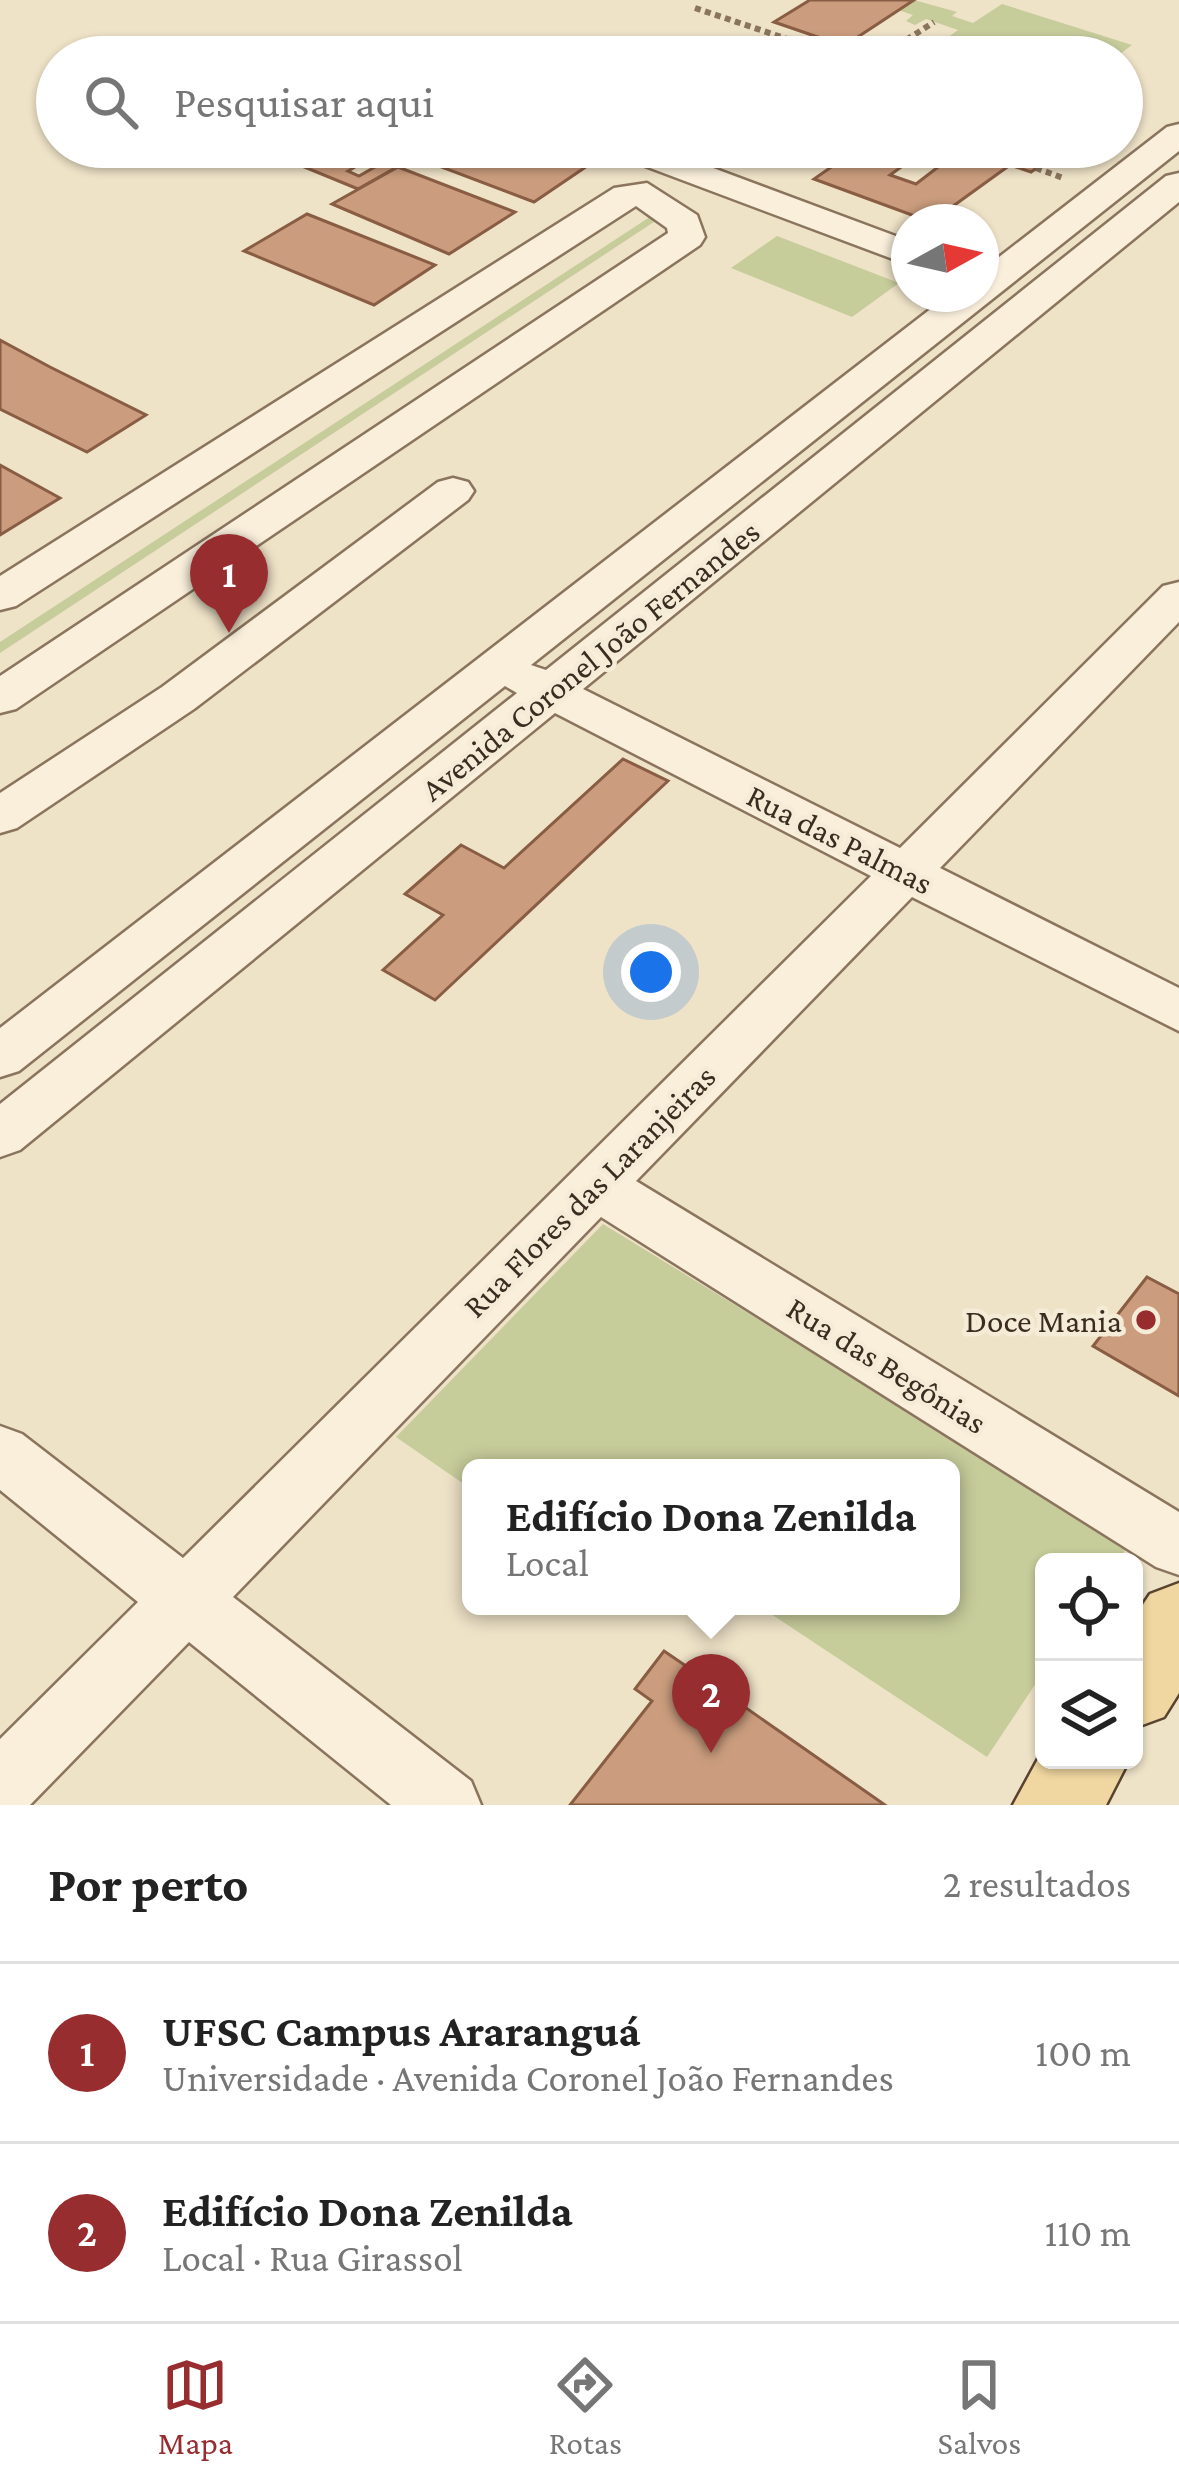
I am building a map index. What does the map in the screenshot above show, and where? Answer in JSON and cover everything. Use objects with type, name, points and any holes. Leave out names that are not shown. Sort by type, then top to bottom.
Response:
[{"type":"main road","points":[[1143,1675],[1179,1621]]},
{"type":"main road","points":[[1056,1805],[1080,1769]]},
{"type":"street","name":"Avenida Coronel João Fernandes","points":[[1143,162],[1179,134]]},
{"type":"street","points":[[681,168],[891,247]]},
{"type":"street","name":"Avenida Coronel João Fernandes","points":[[999,273],[1135,168]]},
{"type":"street","name":"Avenida Coronel João Fernandes","points":[[0,1135],[1179,184]]},
{"type":"street","points":[[0,629],[28,589],[389,362],[655,207],[674,214],[687,237],[0,698]]},
{"type":"street","points":[[999,292],[1034,301]]},
{"type":"street","name":"Avenida Coronel João Fernandes","points":[[0,1057],[949,312]]},
{"type":"street","points":[[355,460],[387,540]]},
{"type":"street","points":[[0,816],[178,698],[453,491]]},
{"type":"street","name":"Rua Flores das Laranjeiras","points":[[0,1787],[905,872],[1171,615]]},
{"type":"street","name":"Rua das Palmas","points":[[500,666],[1179,1012]]},
{"type":"street","name":"Rua das Begônias","points":[[596,1185],[1179,1546]]},
{"type":"street","points":[[0,1453],[446,1805]]},
{"type":"path","points":[[707,1],[695,8],[781,36]]},
{"type":"path","points":[[912,36],[934,22]]},
{"type":"green space","points":[[914,0],[957,12],[952,16],[973,23],[1002,4],[1103,36],[950,36],[958,30],[926,19],[915,25],[906,21],[913,15],[898,10]]},
{"type":"green space","points":[[659,211],[666,214],[0,653],[0,642]]},
{"type":"green space","points":[[777,236],[891,280],[891,289],[852,317],[731,268]]},
{"type":"green space","points":[[603,1224],[1128,1546],[1123,1553],[1035,1553],[1035,1685],[987,1757],[773,1615],[960,1615],[960,1459],[462,1459],[462,1483],[396,1437]]},
{"type":"building","points":[[810,0],[914,0],[859,36],[815,36],[774,22]]},
{"type":"building","points":[[307,168],[353,168],[348,171],[359,176],[373,168],[395,168],[358,189]]},
{"type":"building","points":[[401,168],[515,212],[449,254],[332,204]]},
{"type":"building","points":[[444,168],[584,168],[534,202]]},
{"type":"building","points":[[830,168],[900,168],[890,175],[916,184],[937,168],[1006,168],[956,204],[891,207],[814,179]]},
{"type":"building","points":[[307,214],[435,265],[374,305],[244,251]]},
{"type":"building","points":[[0,340],[146,415],[87,452],[0,409]]},
{"type":"building","points":[[0,465],[60,498],[0,535]]},
{"type":"building","points":[[623,759],[668,781],[435,1000],[383,970],[443,915],[405,894],[461,845],[504,868]]},
{"type":"building","name":"Doce Mania","points":[[1147,1277],[1179,1294],[1179,1396],[1093,1346]]},
{"type":"building","points":[[664,1651],[885,1805],[570,1805],[652,1701],[635,1689]]},
{"type":"place","name":"UFSC Campus Araranguá","points":[[229,633]]},
{"type":"place","name":"Doce Mania","points":[[1146,1320]]},
{"type":"place","name":"Edifício Dona Zenilda","points":[[711,1753]]}]
